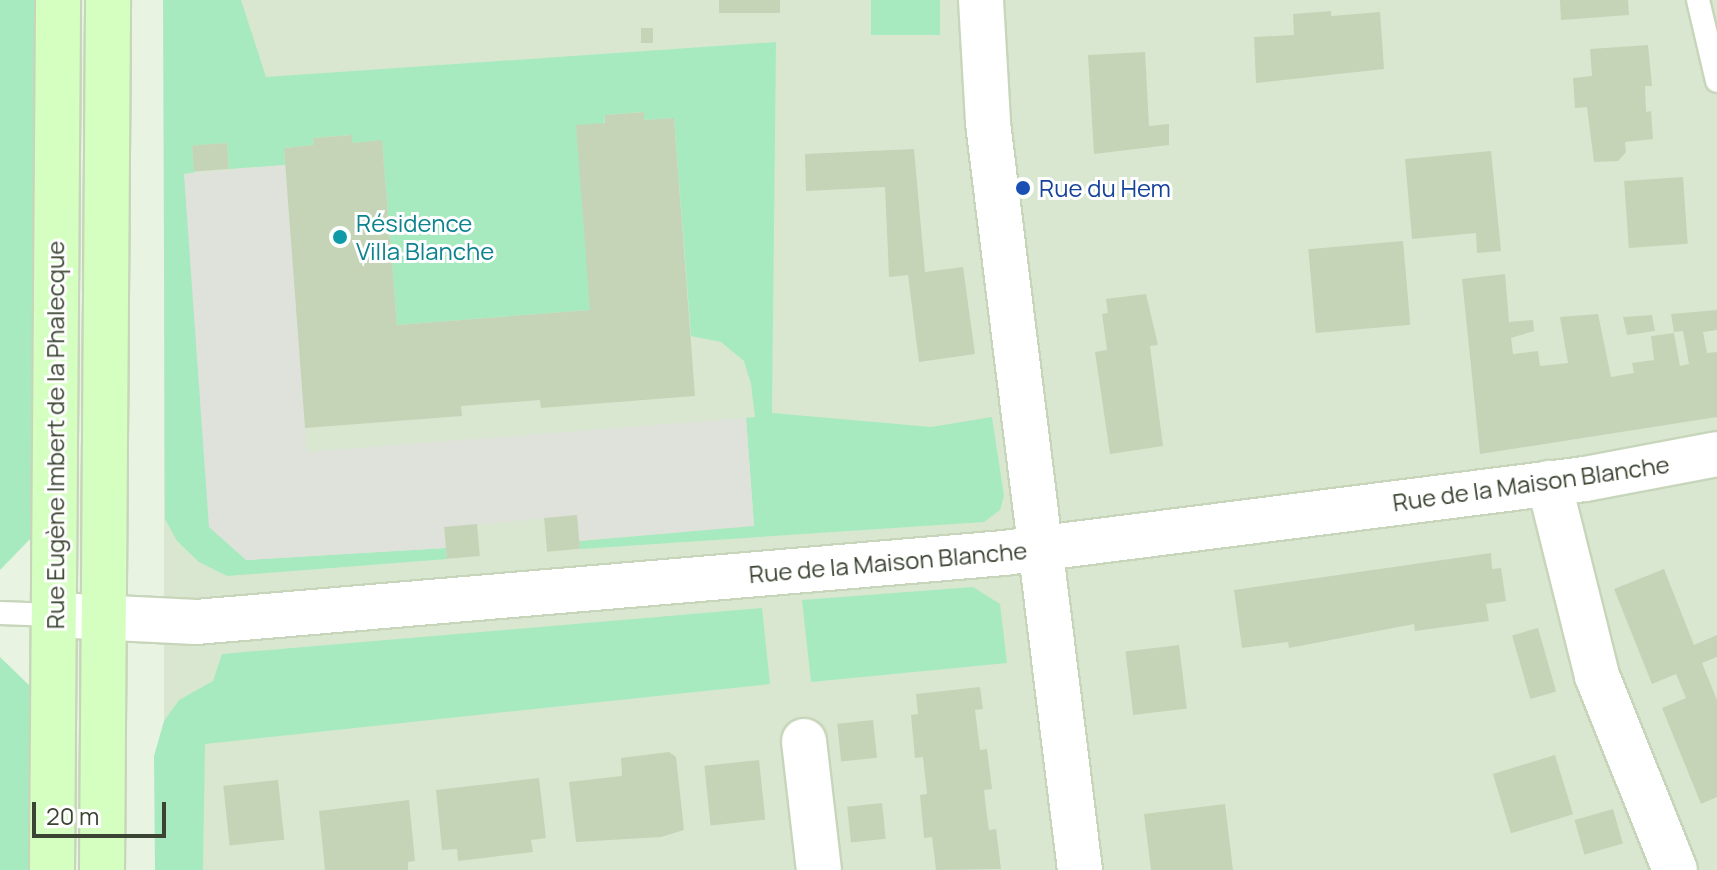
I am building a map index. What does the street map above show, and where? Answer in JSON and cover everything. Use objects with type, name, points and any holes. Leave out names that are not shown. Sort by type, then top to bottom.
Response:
[{"type":"street","name":"Rue Eugène Imbert de la Phalecque","points":[[52,870],[58,0]]},
{"type":"street","name":"Rue Eugène Imbert de la Phalecque","points":[[102,870],[108,0]]},
{"type":"street","points":[[981,0],[988,123],[1080,870]]},
{"type":"street","name":"Rue de la Maison Blanche","points":[[54,615],[196,622],[1040,549],[1549,483],[1717,454]]},
{"type":"street","points":[[1549,483],[1597,676],[1675,870]]},
{"type":"street","points":[[804,741],[819,870]]},
{"type":"lane","points":[[1698,0],[1717,81]]},
{"type":"lane","points":[[0,613],[54,615]]},
{"type":"shaded area","points":[[164,0],[1717,0],[1717,870],[203,870],[204,745],[164,721]]},
{"type":"shaded area","points":[[285,165],[307,452],[746,418],[754,526],[579,541],[576,515],[444,528],[446,548],[246,560],[209,527],[184,174]]},
{"type":"green space","points":[[0,0],[38,0],[35,534],[0,570]]},
{"type":"green space","points":[[163,0],[241,0],[266,77],[776,42],[772,413],[931,427],[992,417],[1004,496],[1000,510],[984,522],[580,549],[579,541],[754,525],[746,418],[755,417],[751,384],[744,361],[721,342],[691,336],[674,118],[644,120],[643,112],[605,115],[590,310],[397,325],[382,141],[352,143],[351,135],[313,138],[314,145],[284,148],[285,165],[229,169],[227,143],[192,146],[195,172],[184,174],[246,560],[446,548],[447,559],[227,576],[199,562],[177,541],[165,519]]},
{"type":"green space","points":[[871,0],[940,0],[940,35],[871,35]]},
{"type":"green space","points":[[973,587],[1000,604],[1007,663],[811,682],[802,600]]},
{"type":"green space","points":[[762,608],[770,684],[205,744],[203,870],[155,870],[154,756],[164,721],[179,700],[213,681],[222,654]]},
{"type":"green space","points":[[0,657],[36,692],[35,870],[0,870]]},
{"type":"building","points":[[719,0],[780,0],[780,13],[719,13]]},
{"type":"building","points":[[1560,0],[1628,0],[1629,15],[1561,20]]},
{"type":"building","points":[[1331,11],[1331,16],[1380,12],[1384,69],[1256,83],[1254,37],[1294,35],[1293,14]]},
{"type":"building","points":[[641,28],[653,28],[653,43],[641,43]]},
{"type":"building","points":[[1648,45],[1652,86],[1645,86],[1646,112],[1651,111],[1653,139],[1625,142],[1626,152],[1618,161],[1594,162],[1587,107],[1575,108],[1573,78],[1592,76],[1590,49]]},
{"type":"building","points":[[1145,52],[1149,126],[1169,124],[1169,145],[1094,154],[1088,55]]},
{"type":"building","name":"Résidence Villa Blanche","points":[[644,112],[644,120],[674,118],[695,396],[541,408],[540,400],[461,406],[462,416],[305,428],[284,148],[314,145],[313,138],[352,135],[352,143],[382,140],[397,325],[590,310],[576,125],[605,123],[605,115]]},
{"type":"building","points":[[227,143],[229,169],[194,171],[192,145]]},
{"type":"building","points":[[914,149],[925,272],[963,267],[975,354],[919,362],[908,275],[889,277],[885,187],[806,191],[805,154]]},
{"type":"building","points":[[1491,151],[1501,251],[1477,253],[1476,233],[1412,239],[1405,159]]},
{"type":"building","points":[[1683,177],[1688,244],[1629,248],[1624,181]]},
{"type":"building","points":[[1403,241],[1410,325],[1316,333],[1308,249]]},
{"type":"building","points":[[1505,274],[1509,322],[1533,320],[1534,331],[1511,338],[1513,354],[1538,351],[1540,366],[1568,363],[1560,317],[1598,314],[1611,377],[1634,373],[1632,363],[1654,360],[1651,336],[1674,333],[1680,366],[1689,364],[1683,331],[1674,332],[1671,314],[1717,310],[1717,330],[1703,332],[1707,353],[1717,352],[1717,417],[1480,454],[1462,279]]},
{"type":"building","points":[[1146,294],[1158,345],[1150,346],[1163,446],[1110,454],[1095,352],[1107,350],[1102,314],[1108,313],[1106,299]]},
{"type":"building","points":[[1652,315],[1655,331],[1627,335],[1623,317]]},
{"type":"building","points":[[577,515],[580,549],[547,552],[544,518]]},
{"type":"building","points":[[477,524],[480,556],[447,559],[444,527]]},
{"type":"building","points":[[1491,553],[1492,569],[1501,568],[1506,601],[1486,604],[1489,621],[1415,631],[1414,624],[1289,648],[1288,642],[1242,648],[1234,590]]},
{"type":"building","points":[[1664,569],[1694,645],[1717,635],[1717,657],[1702,663],[1717,700],[1717,797],[1701,804],[1662,708],[1686,698],[1676,674],[1652,684],[1614,589]]},
{"type":"building","points":[[1538,628],[1556,691],[1530,699],[1512,635]]},
{"type":"building","points":[[1179,645],[1187,709],[1133,715],[1125,652]]},
{"type":"building","points":[[980,687],[983,709],[975,710],[980,750],[987,749],[992,789],[984,790],[987,817],[989,830],[996,829],[1001,869],[936,870],[932,837],[924,838],[920,795],[927,794],[923,757],[915,758],[911,715],[918,714],[916,694]]},
{"type":"building","points":[[873,720],[877,758],[841,762],[837,724]]},
{"type":"building","points":[[669,752],[676,757],[684,830],[661,837],[576,842],[569,782],[622,776],[621,758]]},
{"type":"building","points":[[1555,755],[1573,814],[1511,833],[1493,774]]},
{"type":"building","points":[[759,760],[765,820],[711,825],[704,766]]},
{"type":"building","points":[[539,778],[546,838],[531,840],[533,852],[458,861],[457,849],[442,850],[436,790]]},
{"type":"building","points":[[278,780],[284,840],[230,845],[223,786]]},
{"type":"building","points":[[409,800],[415,861],[408,862],[408,870],[325,870],[319,811]]},
{"type":"building","points":[[882,803],[886,839],[851,842],[847,807]]},
{"type":"building","points":[[1225,804],[1233,870],[1151,870],[1144,814]]},
{"type":"building","points":[[1613,809],[1623,844],[1584,855],[1575,820]]},
{"type":"place","name":"Rue du Hem","points":[[1023,188]]},
{"type":"place","name":"Résidence Villa Blanche","points":[[340,237]]}]
